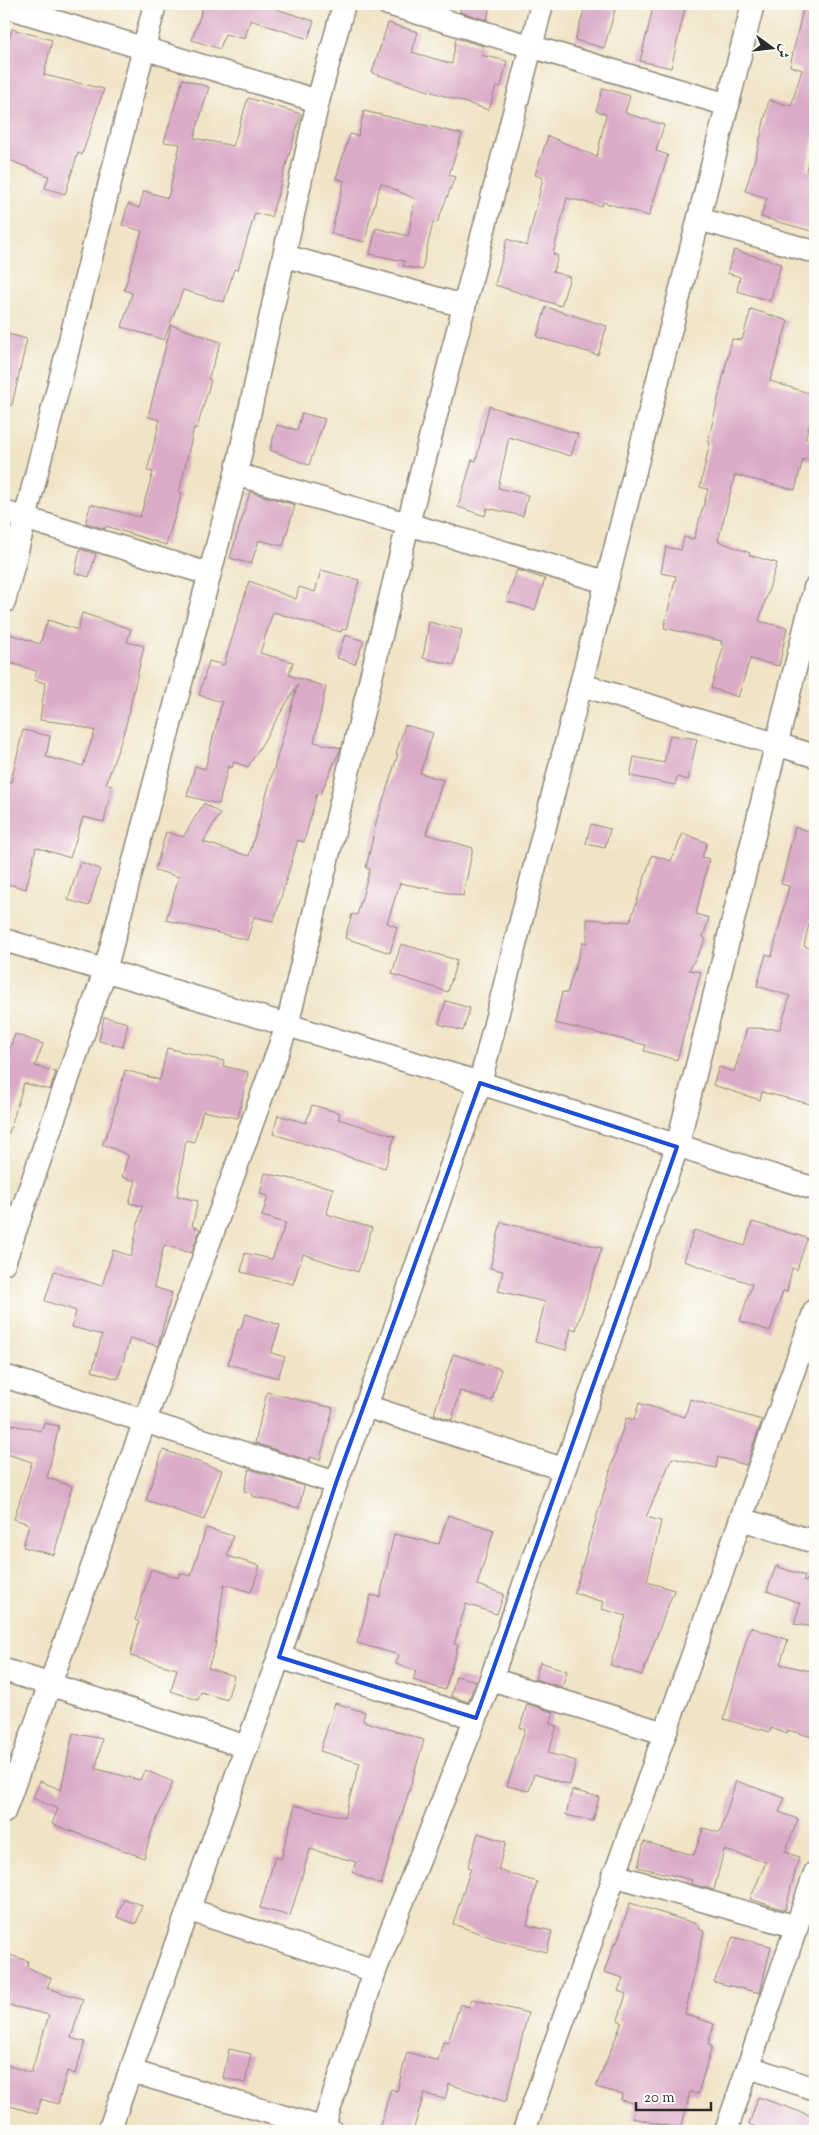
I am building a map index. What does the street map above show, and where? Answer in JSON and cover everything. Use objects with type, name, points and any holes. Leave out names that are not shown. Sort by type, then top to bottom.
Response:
[{"type":"street","points":[[4,602],[155,4]]},
{"type":"street","points":[[4,1263],[105,971],[236,474],[318,102],[344,4]]},
{"type":"street","points":[[388,4],[728,105]]},
{"type":"street","points":[[4,1812],[287,1026],[408,524],[542,4]]},
{"type":"street","points":[[109,2131],[190,1910],[279,1658],[336,1483],[388,1348],[480,1083],[753,4]]},
{"type":"street","points":[[4,6],[318,102]]},
{"type":"street","points":[[699,219],[815,252]]},
{"type":"street","points":[[285,256],[464,306]]},
{"type":"street","points":[[236,474],[606,582]]},
{"type":"street","points":[[4,512],[210,574]]},
{"type":"street","points":[[130,2071],[326,2130],[375,1970],[491,1680],[563,1469],[677,1147],[815,588]]},
{"type":"street","points":[[582,685],[815,756]]},
{"type":"street","points":[[4,940],[480,1083],[677,1147],[815,1189]]},
{"type":"street","points":[[524,2131],[613,1875],[815,1310]]},
{"type":"street","points":[[4,1376],[336,1483]]},
{"type":"street","points":[[365,1406],[563,1469]]},
{"type":"street","points":[[741,1519],[815,1542]]},
{"type":"street","points":[[279,1658],[476,1718]]},
{"type":"street","points":[[4,1670],[247,1748]]},
{"type":"street","points":[[491,1680],[664,1732]]},
{"type":"street","points":[[726,2131],[750,2067],[815,1873]]},
{"type":"street","points":[[613,1875],[797,1928]]},
{"type":"street","points":[[190,1910],[375,1970]]},
{"type":"street","points":[[750,2067],[815,2089]]},
{"type":"highlighted area","points":[[480,1083],[677,1147],[476,1718],[279,1657],[336,1483]]},
{"type":"building","points":[[204,4],[261,4],[314,21],[308,39],[250,20],[245,39],[225,34],[220,49],[192,40]]},
{"type":"building","points":[[461,4],[490,4],[487,20],[460,12]]},
{"type":"building","points":[[586,4],[595,4],[615,10],[604,48],[575,40]]},
{"type":"building","points":[[654,4],[686,4],[671,68],[640,61]]},
{"type":"building","points":[[804,4],[815,4],[815,131],[806,170],[815,172],[815,232],[761,217],[767,198],[745,191],[757,152],[769,100],[791,106],[802,70],[790,66]]},
{"type":"building","points":[[388,23],[418,32],[412,52],[452,64],[456,38],[483,46],[481,55],[507,61],[501,87],[496,86],[489,110],[372,73]]},
{"type":"building","points":[[12,29],[52,40],[44,75],[104,89],[82,155],[78,153],[65,194],[45,188],[49,176],[4,158],[4,43],[8,44]]},
{"type":"building","points":[[183,79],[209,87],[194,138],[233,146],[248,98],[301,114],[271,217],[255,213],[238,270],[234,269],[224,302],[183,290],[164,340],[122,327],[132,293],[124,290],[142,231],[122,225],[128,204],[139,208],[144,191],[168,198],[180,144],[164,142]]},
{"type":"building","points":[[603,88],[630,96],[625,113],[664,125],[656,151],[668,155],[649,216],[603,202],[602,206],[567,198],[553,254],[558,256],[553,272],[570,277],[561,306],[495,285],[507,239],[527,246],[543,178],[535,175],[548,136],[597,157],[606,114],[596,111]]},
{"type":"building","points":[[364,111],[462,134],[449,175],[455,177],[437,223],[433,222],[422,270],[403,266],[404,261],[370,254],[376,228],[408,236],[415,199],[381,183],[365,242],[331,234],[344,181],[336,178],[350,134],[358,136]]},
{"type":"building","points":[[734,250],[781,264],[770,301],[737,291],[740,277],[727,273]]},
{"type":"building","points":[[546,307],[607,326],[598,355],[537,337]]},
{"type":"building","points":[[751,309],[788,321],[770,381],[815,395],[815,407],[805,439],[815,442],[815,462],[803,459],[795,490],[735,475],[718,541],[750,553],[749,555],[777,563],[759,621],[787,628],[779,666],[750,659],[738,697],[711,688],[724,645],[721,645],[722,641],[664,628],[676,576],[661,573],[666,547],[681,550],[684,537],[694,539],[708,489],[700,487],[710,442],[708,442],[732,339],[742,340]]},
{"type":"building","points":[[171,325],[221,342],[208,379],[211,380],[197,428],[194,428],[179,493],[182,493],[166,545],[106,526],[105,529],[86,523],[86,520],[91,504],[140,517],[153,472],[147,471],[160,420],[148,417]]},
{"type":"building","points":[[4,333],[27,339],[12,405],[4,404]]},
{"type":"building","points":[[489,406],[578,434],[571,456],[509,437],[498,488],[528,495],[523,516],[487,508],[485,516],[458,507],[472,460],[476,461]]},
{"type":"building","points":[[302,413],[325,419],[309,465],[270,450],[277,425],[297,430]]},
{"type":"building","points":[[250,492],[295,505],[283,546],[259,540],[251,564],[230,558]]},
{"type":"building","points":[[80,549],[96,554],[89,577],[75,573]]},
{"type":"building","points":[[321,570],[359,580],[346,630],[342,629],[341,632],[273,612],[260,653],[293,662],[289,675],[326,687],[314,742],[341,748],[320,795],[317,793],[304,842],[298,840],[274,921],[254,917],[247,940],[166,920],[179,877],[155,870],[166,832],[183,837],[204,803],[220,814],[203,842],[249,856],[298,684],[248,767],[234,762],[232,768],[228,766],[219,804],[187,796],[195,766],[205,769],[222,702],[199,695],[209,661],[224,665],[249,581],[296,599],[299,587],[315,592]]},
{"type":"building","points":[[517,570],[545,579],[535,610],[506,601]]},
{"type":"building","points":[[82,613],[131,629],[127,642],[144,646],[125,729],[106,784],[112,786],[104,822],[83,817],[70,858],[36,847],[26,889],[4,883],[4,780],[11,782],[23,730],[50,736],[46,757],[83,766],[95,731],[72,724],[40,720],[45,683],[34,680],[37,671],[4,661],[4,632],[40,644],[48,620],[78,630]]},
{"type":"building","points":[[429,622],[462,630],[454,665],[423,658]]},
{"type":"building","points":[[345,635],[364,641],[355,664],[337,658]]},
{"type":"building","points":[[405,725],[433,733],[420,773],[443,780],[426,834],[473,848],[463,896],[400,883],[387,923],[397,927],[390,953],[345,938],[352,914],[357,915],[370,869],[366,868],[377,819],[398,754],[396,754]]},
{"type":"building","points":[[670,735],[697,739],[688,780],[677,777],[675,785],[630,776],[634,757],[664,763]]},
{"type":"building","points":[[591,824],[610,829],[605,848],[586,844]]},
{"type":"building","points":[[795,827],[815,833],[815,897],[804,946],[815,950],[815,1105],[762,1092],[760,1100],[713,1085],[719,1067],[734,1072],[747,1028],[780,1029],[790,996],[757,986],[766,954],[772,956],[789,886],[781,884]]},
{"type":"building","points":[[683,833],[707,843],[702,857],[709,859],[696,914],[709,918],[703,937],[706,939],[689,970],[701,972],[677,1060],[644,1051],[646,1045],[555,1023],[562,992],[567,993],[583,942],[587,943],[587,919],[630,922],[652,855],[671,861]]},
{"type":"building","points":[[80,862],[100,869],[89,906],[68,900]]},
{"type":"building","points":[[401,944],[457,960],[448,992],[392,974]]},
{"type":"building","points":[[446,1001],[470,1008],[463,1031],[439,1024]]},
{"type":"building","points":[[104,1017],[128,1023],[123,1047],[99,1041]]},
{"type":"building","points":[[15,1034],[43,1044],[35,1066],[56,1072],[50,1090],[24,1083],[9,1133],[4,1132],[4,1064]]},
{"type":"building","points":[[167,1048],[224,1061],[223,1066],[248,1072],[238,1118],[203,1111],[194,1142],[186,1140],[177,1196],[198,1201],[192,1226],[200,1229],[191,1253],[164,1245],[154,1287],[172,1293],[158,1346],[130,1338],[118,1379],[92,1371],[102,1335],[72,1327],[76,1311],[45,1301],[54,1271],[102,1286],[113,1250],[131,1256],[142,1206],[129,1203],[136,1181],[122,1177],[128,1155],[102,1144],[110,1127],[125,1070],[160,1080]]},
{"type":"building","points":[[312,1105],[340,1113],[338,1119],[395,1136],[385,1168],[273,1134],[278,1115],[306,1123]]},
{"type":"building","points":[[265,1173],[333,1188],[327,1214],[372,1228],[358,1272],[303,1254],[293,1284],[241,1272],[245,1253],[272,1259],[286,1223],[262,1216],[268,1196],[260,1194]]},
{"type":"building","points":[[501,1222],[602,1248],[576,1330],[571,1328],[566,1350],[535,1342],[545,1302],[498,1291],[503,1271],[490,1268]]},
{"type":"building","points":[[752,1222],[807,1238],[797,1270],[792,1268],[787,1292],[783,1291],[770,1331],[740,1321],[752,1284],[684,1261],[694,1230],[745,1246]]},
{"type":"building","points":[[246,1314],[280,1325],[271,1353],[285,1357],[278,1378],[228,1364],[238,1329],[240,1330]]},
{"type":"building","points":[[453,1354],[501,1369],[492,1401],[460,1391],[452,1420],[434,1414]]},
{"type":"building","points":[[267,1392],[333,1408],[320,1460],[310,1457],[310,1461],[255,1443]]},
{"type":"building","points":[[690,1399],[762,1420],[746,1465],[718,1457],[716,1468],[672,1458],[646,1517],[661,1521],[647,1582],[674,1590],[642,1675],[610,1665],[626,1616],[602,1609],[604,1602],[574,1593],[626,1418],[634,1420],[639,1403],[685,1417]]},
{"type":"building","points":[[4,1423],[41,1431],[44,1423],[59,1426],[47,1478],[72,1486],[54,1555],[23,1547],[29,1524],[14,1519],[32,1462],[4,1453]]},
{"type":"building","points":[[163,1450],[222,1470],[204,1520],[146,1500]]},
{"type":"building","points":[[249,1469],[304,1486],[299,1508],[252,1496],[253,1494],[244,1491]]},
{"type":"building","points":[[448,1515],[494,1530],[477,1585],[504,1594],[497,1614],[466,1604],[454,1644],[458,1645],[445,1690],[413,1680],[416,1671],[396,1664],[399,1655],[357,1643],[371,1595],[380,1597],[394,1534],[439,1544]]},
{"type":"building","points":[[206,1528],[233,1536],[227,1556],[260,1566],[251,1592],[224,1584],[215,1647],[208,1668],[234,1676],[227,1700],[201,1692],[198,1700],[171,1691],[177,1669],[130,1656],[139,1622],[135,1620],[151,1569],[178,1578],[180,1573],[191,1576]]},
{"type":"building","points":[[776,1566],[805,1576],[803,1581],[806,1582],[810,1568],[815,1569],[815,1627],[794,1624],[800,1603],[767,1591]]},
{"type":"building","points":[[750,1627],[788,1640],[780,1664],[815,1672],[815,1738],[788,1730],[787,1734],[771,1728],[770,1732],[724,1719]]},
{"type":"building","points":[[540,1662],[567,1671],[562,1687],[535,1679]]},
{"type":"building","points":[[456,1676],[476,1681],[468,1702],[451,1696]]},
{"type":"building","points":[[335,1703],[365,1712],[363,1721],[424,1740],[381,1885],[352,1872],[356,1862],[310,1849],[290,1916],[260,1908],[275,1857],[281,1859],[295,1805],[344,1817],[360,1763],[320,1751]]},
{"type":"building","points":[[527,1704],[554,1712],[550,1724],[557,1726],[548,1753],[576,1761],[570,1785],[534,1774],[529,1791],[507,1786],[525,1730],[520,1728]]},
{"type":"building","points":[[73,1733],[102,1739],[96,1769],[140,1780],[145,1770],[173,1782],[152,1830],[144,1858],[52,1824],[58,1809],[33,1798],[40,1781],[61,1790]]},
{"type":"building","points":[[736,1781],[785,1798],[779,1812],[798,1819],[785,1852],[799,1857],[785,1910],[750,1899],[766,1862],[724,1850],[714,1890],[691,1884],[692,1880],[638,1867],[644,1842],[694,1855],[703,1828],[720,1833]]},
{"type":"building","points":[[572,1790],[599,1797],[593,1821],[566,1815]]},
{"type":"building","points":[[478,1833],[506,1842],[498,1870],[537,1882],[527,1925],[552,1931],[547,1952],[499,1940],[453,1924],[471,1868],[468,1867]]},
{"type":"building","points":[[124,1899],[142,1905],[136,1924],[117,1917]]},
{"type":"building","points":[[630,1903],[700,1925],[699,1929],[704,1931],[685,2014],[714,2024],[708,2045],[712,2046],[698,2094],[690,2092],[681,2129],[633,2118],[636,2104],[621,2100],[622,2094],[596,2087],[622,2022],[618,2020],[626,1994],[618,1991],[623,1978],[604,1972],[615,1942],[617,1943]]},
{"type":"building","points":[[733,1937],[771,1946],[760,1993],[714,1982]]},
{"type":"building","points":[[4,1953],[28,1961],[27,1967],[51,1978],[47,1988],[83,1999],[71,2038],[85,2042],[75,2074],[67,2071],[58,2104],[41,2099],[37,2114],[4,2104],[4,2064],[31,2073],[49,2015],[4,2004]]},
{"type":"building","points":[[472,1999],[528,2013],[506,2102],[449,2084],[445,2099],[424,2094],[413,2131],[396,2131],[380,2126],[391,2089],[397,2091],[407,2052],[438,2061],[443,2042],[448,2043],[460,2004],[469,2007]]},
{"type":"building","points":[[229,2049],[251,2054],[245,2083],[223,2078]]},
{"type":"building","points":[[758,2097],[815,2117],[815,2131],[771,2131],[749,2125]]}]
